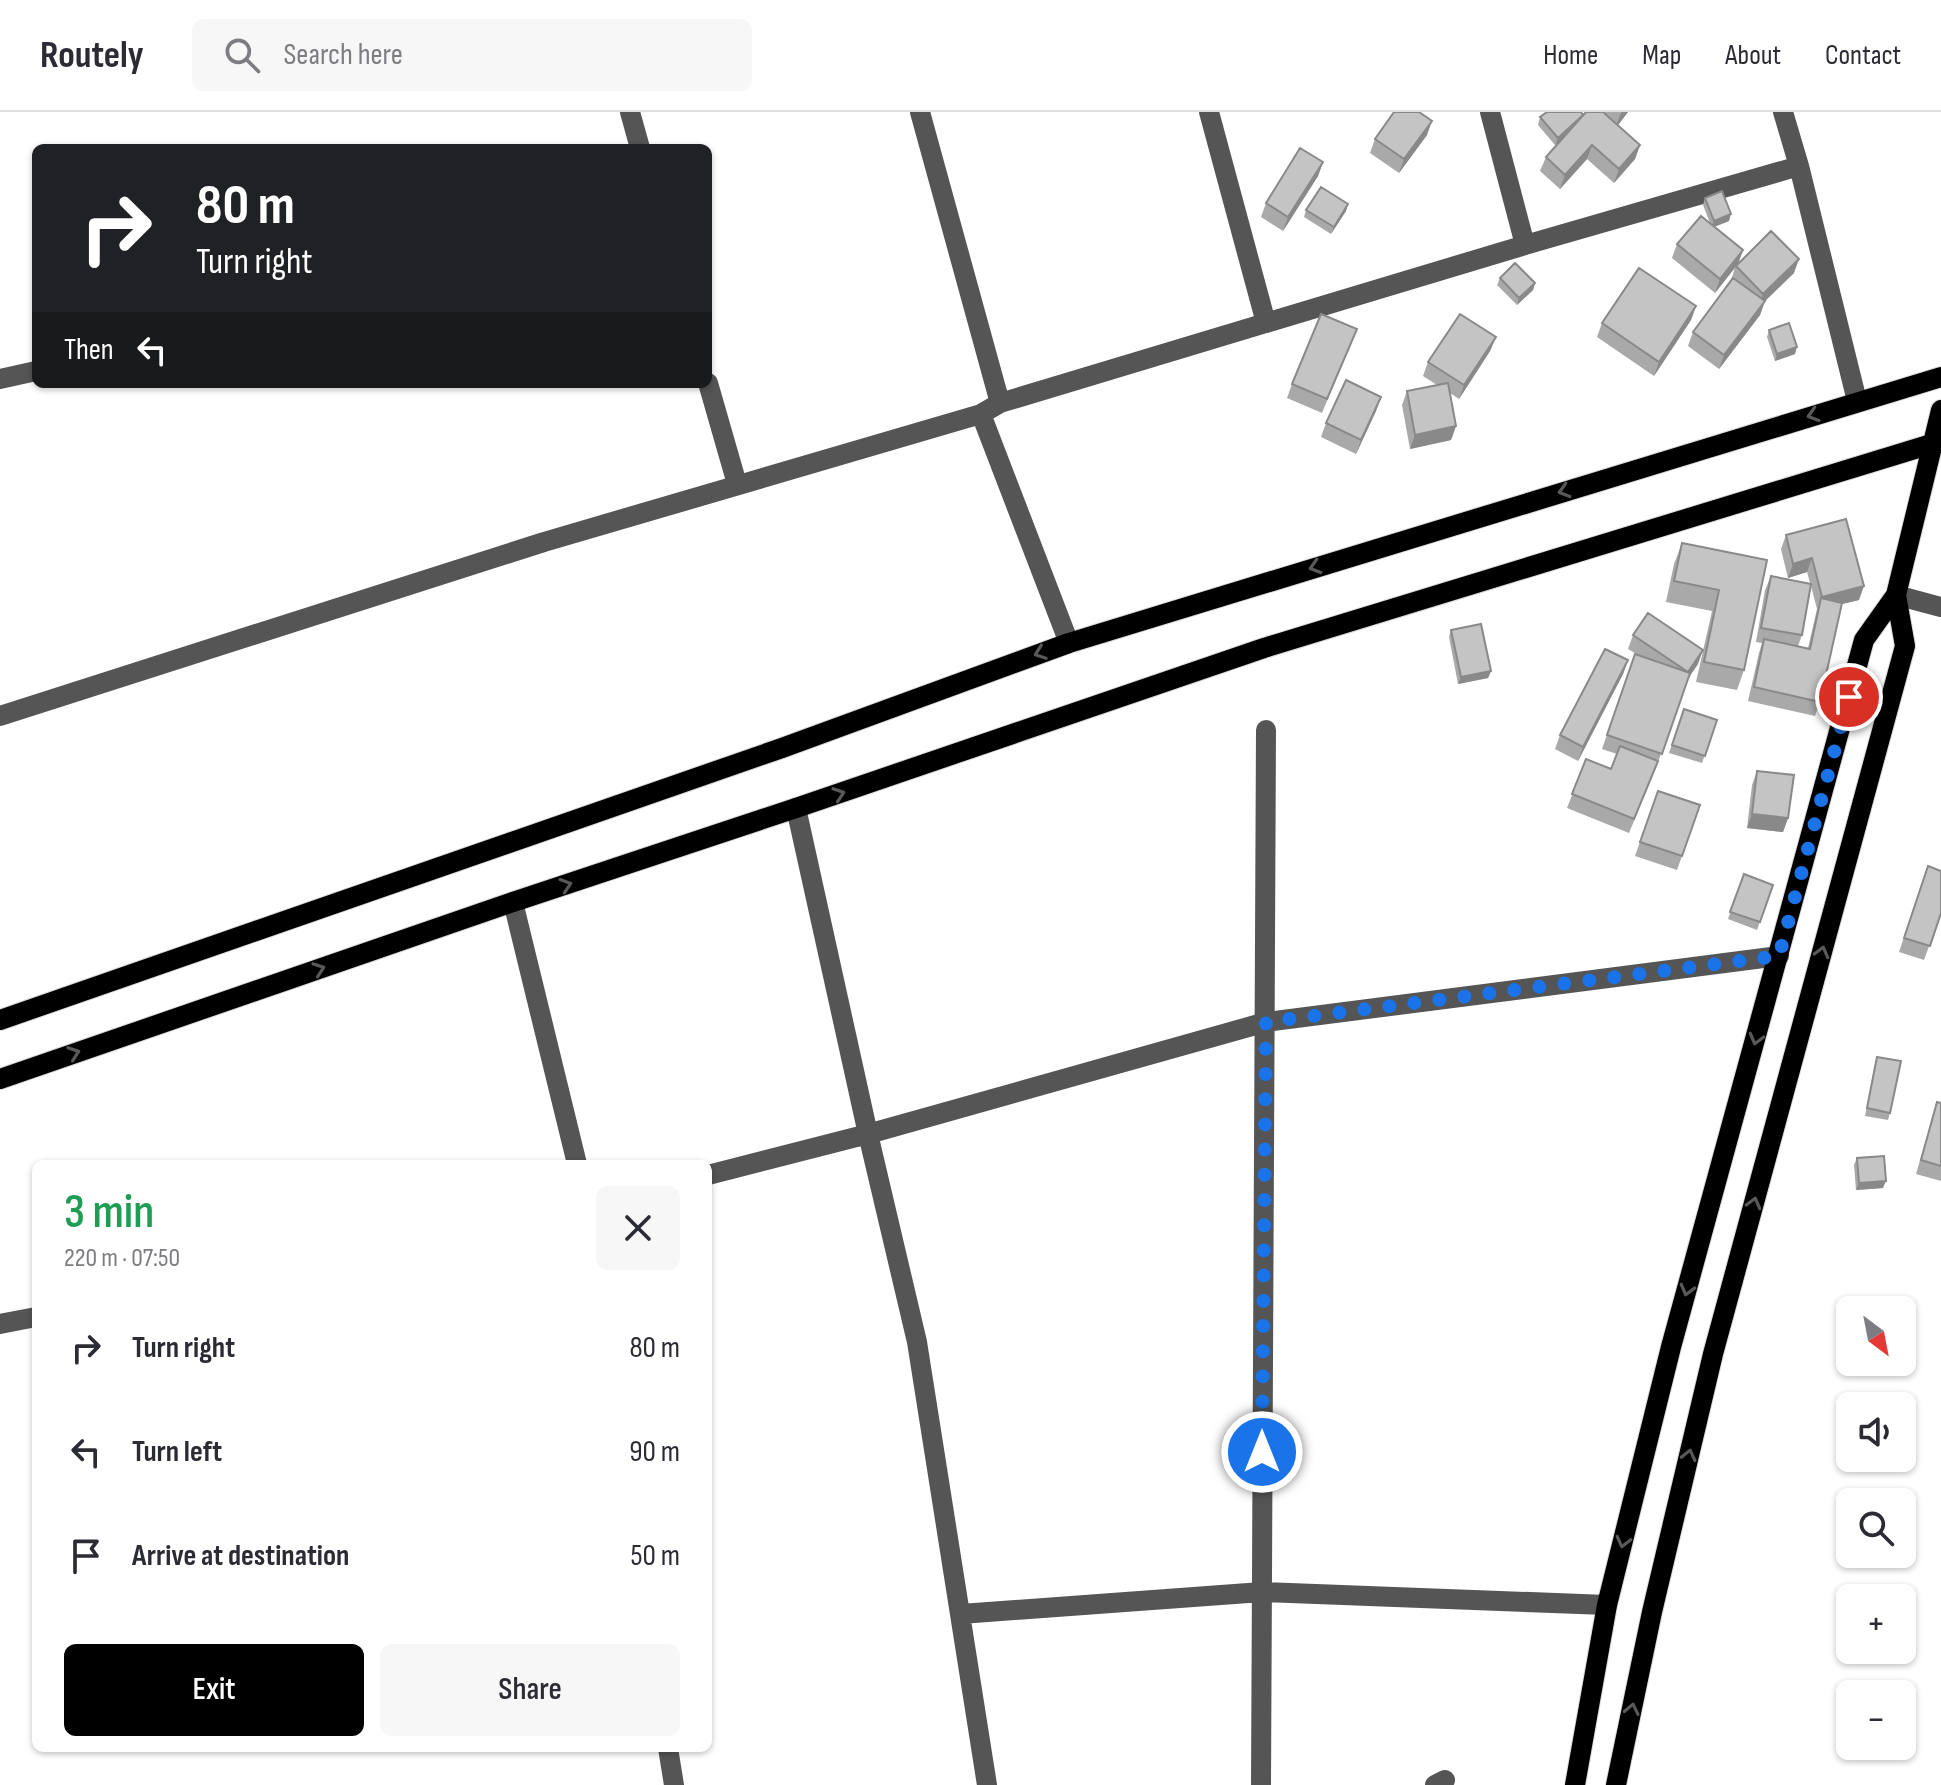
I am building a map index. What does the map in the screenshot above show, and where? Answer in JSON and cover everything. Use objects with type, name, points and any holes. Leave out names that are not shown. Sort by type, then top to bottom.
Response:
[{"type":"main road","points":[[0,1020],[767,753],[1069,643],[1941,377]]},
{"type":"main road","points":[[1575,1785],[1607,1605],[1671,1347],[1864,640],[1896,595],[1937,442],[1941,410]]},
{"type":"main road","points":[[0,1079],[1264,648],[1937,442]]},
{"type":"main road","points":[[1616,1785],[1652,1612],[1713,1354],[1905,646],[1896,595]]},
{"type":"street","points":[[630,112],[639,144]]},
{"type":"street","points":[[920,112],[1000,403]]},
{"type":"street","points":[[1209,112],[1266,323]]},
{"type":"street","points":[[1490,112],[1525,245]]},
{"type":"street","points":[[1783,112],[1857,401]]},
{"type":"street","points":[[0,716],[529,547],[981,414],[1000,403],[1799,166]]},
{"type":"street","points":[[0,379],[32,372]]},
{"type":"street","points":[[709,388],[737,484]]},
{"type":"street","points":[[981,414],[1069,643]]},
{"type":"street","points":[[1896,595],[1941,607]]},
{"type":"street","points":[[1261,1785],[1266,730]]},
{"type":"street","points":[[796,808],[917,1342],[987,1785]]},
{"type":"street","points":[[513,902],[576,1160]]},
{"type":"street","points":[[712,1174],[868,1134],[1266,1022],[1779,956]]},
{"type":"street","points":[[0,1324],[32,1318]]},
{"type":"street","points":[[961,1614],[1262,1592],[1607,1605]]},
{"type":"street","points":[[669,1752],[674,1785]]},
{"type":"building","points":[[1394,112],[1419,112],[1432,121],[1404,159],[1375,139]]},
{"type":"building","points":[[1547,112],[1581,112],[1583,115],[1558,138],[1540,117]]},
{"type":"building","points":[[1586,112],[1603,112],[1640,145],[1619,169],[1592,145],[1565,175],[1546,157]]},
{"type":"building","points":[[1300,148],[1323,162],[1288,217],[1266,203]]},
{"type":"building","points":[[1321,187],[1348,204],[1334,227],[1306,210]]},
{"type":"building","points":[[1722,191],[1731,214],[1714,221],[1705,198]]},
{"type":"building","points":[[1701,216],[1743,250],[1720,279],[1677,244]]},
{"type":"building","points":[[1771,231],[1799,259],[1763,294],[1736,266]]},
{"type":"building","points":[[1515,263],[1535,283],[1519,298],[1500,278]]},
{"type":"building","points":[[1639,268],[1696,306],[1659,362],[1602,323]]},
{"type":"building","points":[[1733,278],[1765,301],[1724,355],[1693,332]]},
{"type":"building","points":[[1321,314],[1357,329],[1327,399],[1292,384]]},
{"type":"building","points":[[1460,314],[1496,337],[1464,385],[1428,362]]},
{"type":"building","points":[[1789,323],[1797,347],[1777,354],[1769,330]]},
{"type":"building","points":[[1346,380],[1381,397],[1361,440],[1326,423]]},
{"type":"building","points":[[1448,383],[1456,426],[1415,435],[1407,391]]},
{"type":"building","points":[[1846,519],[1864,586],[1822,597],[1812,558],[1793,564],[1786,535]]},
{"type":"building","points":[[1682,543],[1767,560],[1744,670],[1704,662],[1719,590],[1674,581]]},
{"type":"building","points":[[1771,576],[1811,584],[1802,635],[1761,628]]},
{"type":"building","points":[[1821,598],[1842,603],[1820,702],[1754,687],[1764,639],[1810,649]]},
{"type":"building","points":[[1648,613],[1703,650],[1688,672],[1633,635]]},
{"type":"building","points":[[1481,624],[1491,671],[1461,677],[1451,630]]},
{"type":"building","points":[[1605,649],[1628,660],[1583,747],[1560,735]]},
{"type":"building","points":[[1635,654],[1690,673],[1662,754],[1607,735]]},
{"type":"building","points":[[1684,709],[1717,720],[1705,756],[1672,745]]},
{"type":"building","points":[[1620,746],[1658,761],[1634,819],[1572,794],[1586,759],[1611,769]]},
{"type":"building","points":[[1757,771],[1794,775],[1788,818],[1752,814]]},
{"type":"building","points":[[1658,791],[1700,805],[1682,856],[1640,842]]},
{"type":"building","points":[[1928,866],[1941,871],[1941,913],[1930,946],[1904,938]]},
{"type":"building","points":[[1744,874],[1773,885],[1760,922],[1730,912]]},
{"type":"building","points":[[1877,1057],[1901,1061],[1890,1113],[1867,1108]]},
{"type":"building","points":[[1937,1102],[1941,1103],[1941,1166],[1921,1160]]},
{"type":"building","points":[[1884,1156],[1886,1181],[1859,1183],[1857,1158]]},
{"type":"route","points":[[1262,1452],[1266,1022],[1779,956],[1849,697]]}]
